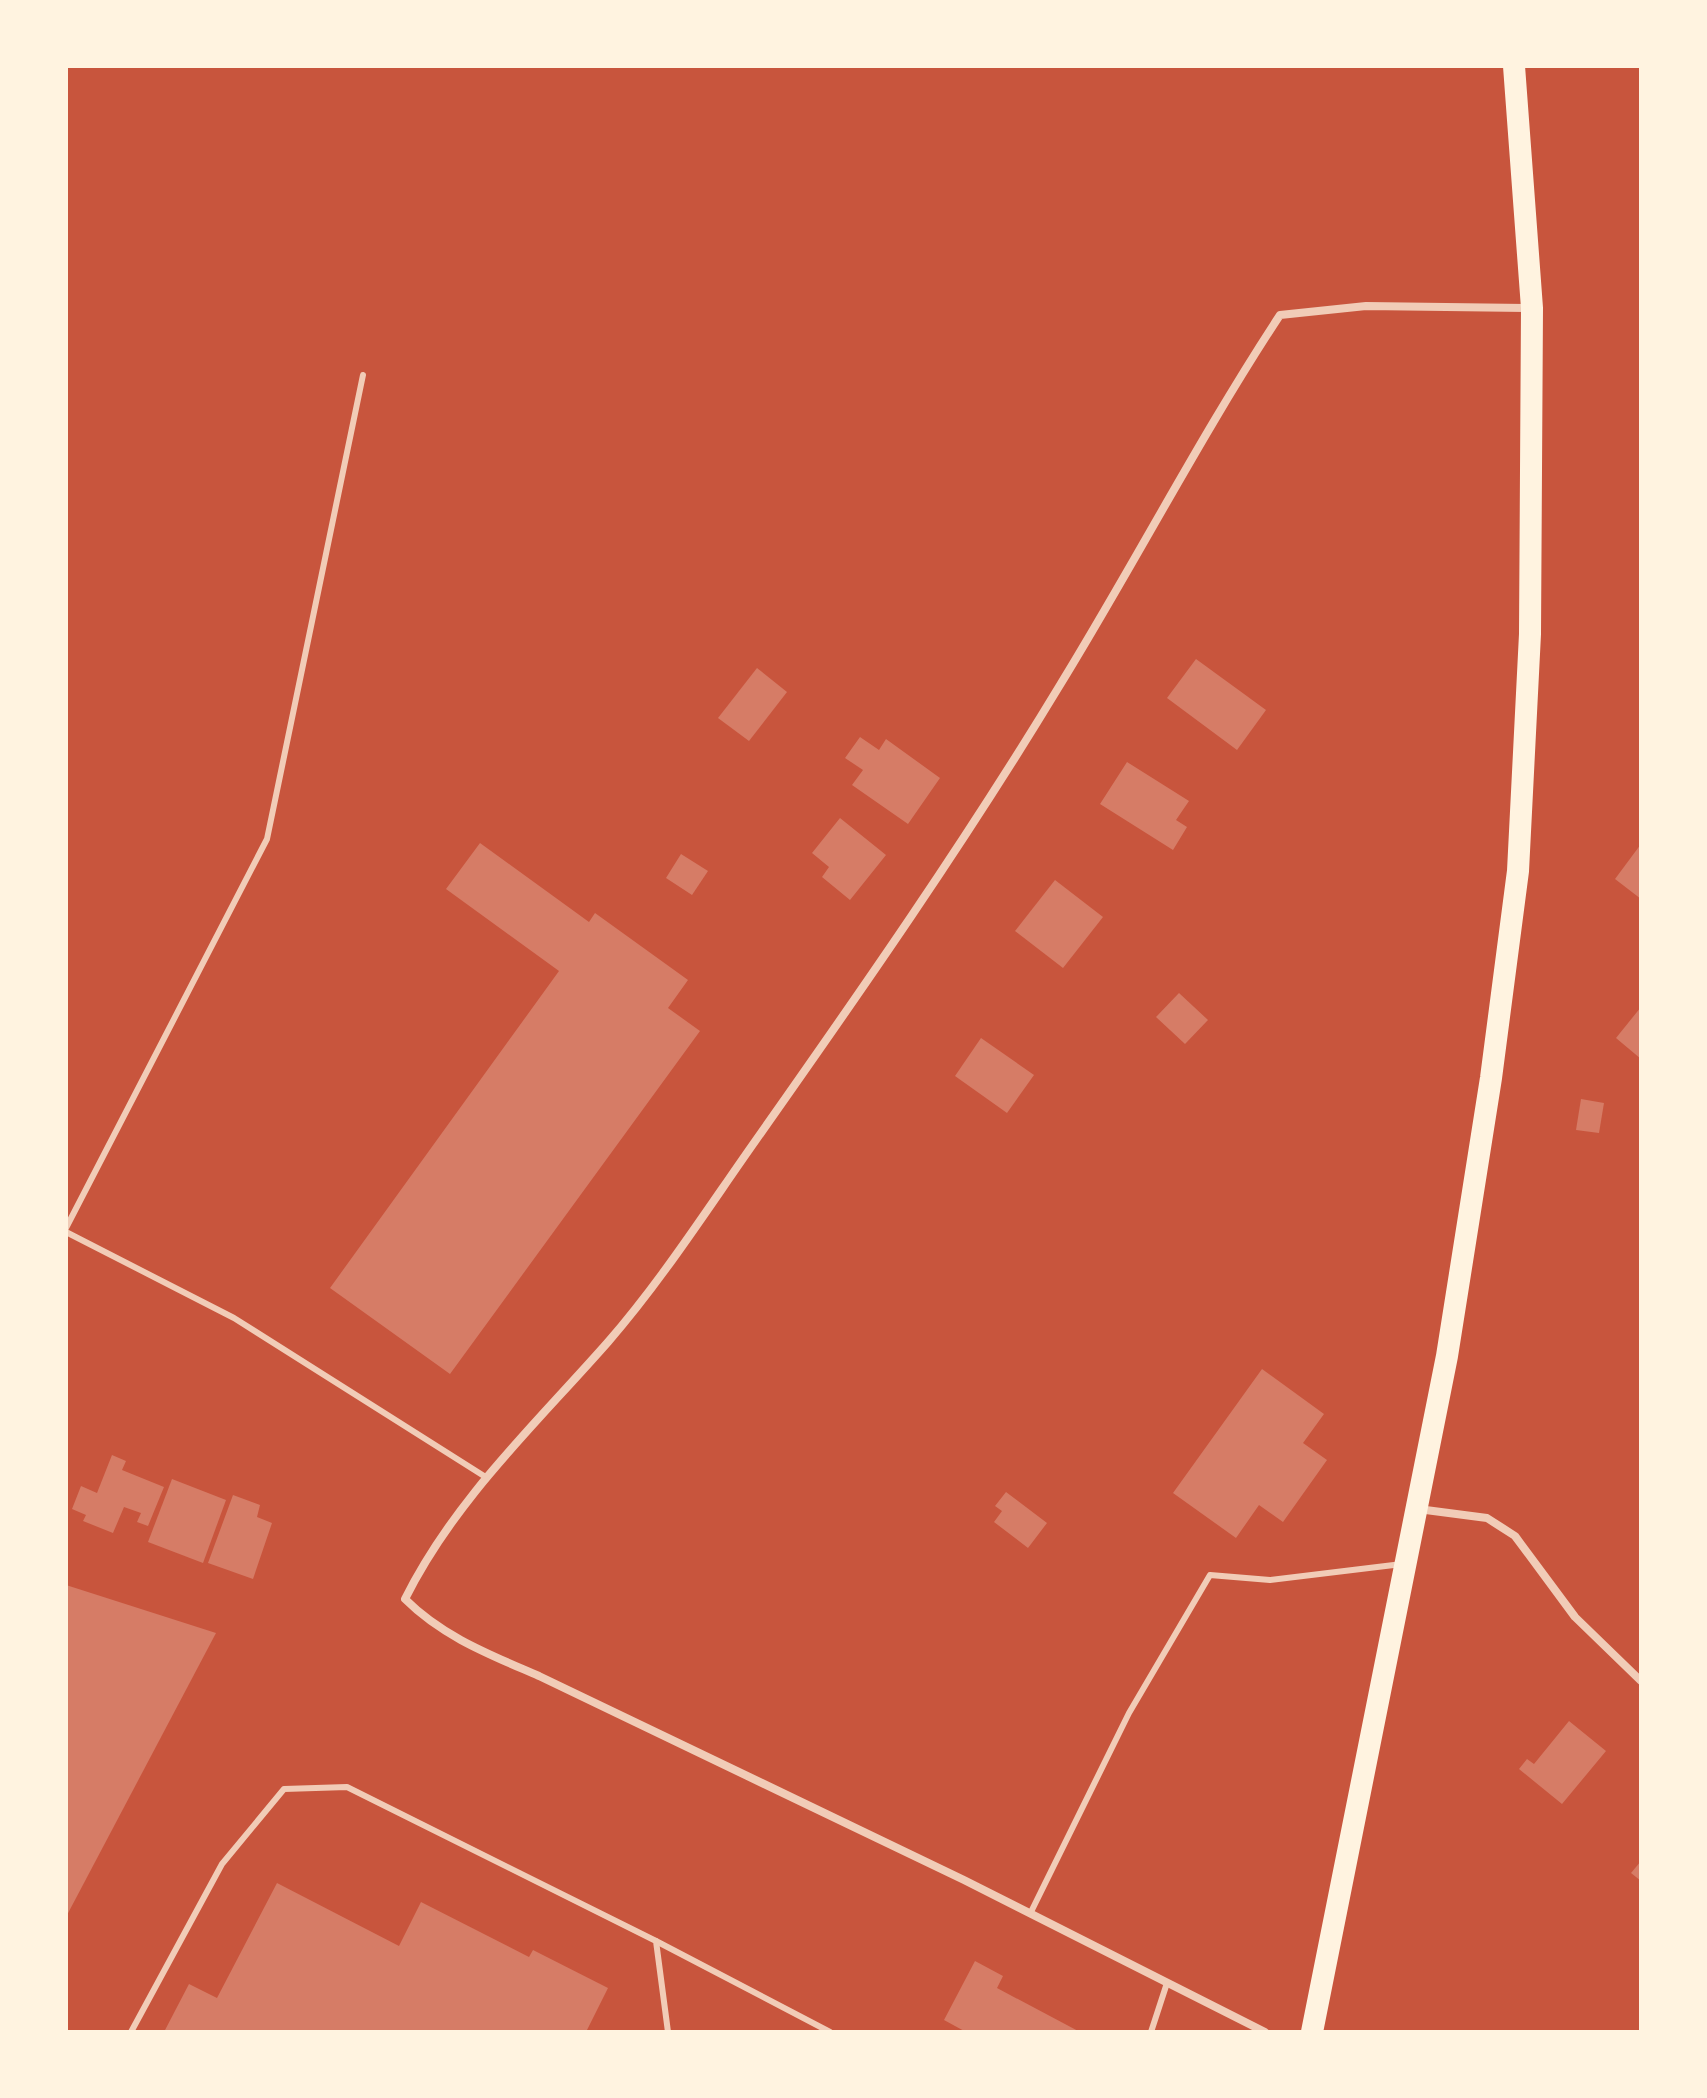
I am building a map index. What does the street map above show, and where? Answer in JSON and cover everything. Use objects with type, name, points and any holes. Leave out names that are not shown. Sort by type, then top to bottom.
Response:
[{"type":"highway","points":[[1312,2032],[1447,1356],[1488,1093],[1518,871],[1530,634],[1532,308],[1514,66]]},
{"type":"street","points":[[1265,2032],[1030,1914],[539,1676],[471,1647],[421,1614],[405,1599],[426,1559],[484,1476],[611,1338],[704,1214],[959,850],[1143,547],[1239,377],[1280,315],[1366,306],[1532,308]]},
{"type":"street","points":[[1417,1509],[1487,1518],[1515,1536],[1575,1617],[1641,1681]]},
{"type":"lane","points":[[363,375],[267,839],[66,1230],[234,1318],[484,1476]]},
{"type":"lane","points":[[1030,1914],[1129,1713],[1210,1575],[1270,1580],[1406,1563]]},
{"type":"lane","points":[[131,2032],[222,1864],[284,1789],[347,1787],[656,1941],[830,2032]]},
{"type":"lane","points":[[656,1941],[668,2032]]},
{"type":"lane","points":[[1151,2032],[1167,1983]]},
{"type":"building","points":[[1196,659],[1266,710],[1237,750],[1167,698]]},
{"type":"building","points":[[757,668],[787,692],[749,741],[718,718]]},
{"type":"building","points":[[860,737],[879,750],[886,739],[940,778],[908,824],[852,785],[863,770],[845,758]]},
{"type":"building","points":[[1127,762],[1189,801],[1176,820],[1187,827],[1173,850],[1100,804]]},
{"type":"building","points":[[840,818],[886,855],[850,900],[822,877],[829,867],[812,853]]},
{"type":"building","points":[[480,843],[589,922],[595,913],[688,980],[668,1008],[700,1031],[450,1374],[330,1288],[559,971],[446,889]]},
{"type":"building","points":[[1641,844],[1641,899],[1615,879]]},
{"type":"building","points":[[681,854],[708,871],[692,895],[666,878]]},
{"type":"building","points":[[1055,880],[1103,917],[1063,968],[1015,931]]},
{"type":"building","points":[[1179,993],[1208,1020],[1185,1044],[1156,1017]]},
{"type":"building","points":[[1641,1007],[1641,1059],[1616,1038]]},
{"type":"building","points":[[981,1038],[1034,1075],[1007,1113],[955,1076]]},
{"type":"building","points":[[1581,1099],[1604,1103],[1599,1133],[1576,1130]]},
{"type":"building","points":[[1262,1369],[1324,1414],[1303,1443],[1327,1460],[1283,1522],[1259,1505],[1236,1538],[1173,1493]]},
{"type":"building","points":[[112,1455],[126,1461],[122,1470],[164,1487],[148,1526],[137,1522],[141,1513],[124,1507],[113,1533],[83,1521],[86,1515],[72,1509],[81,1486],[97,1493]]},
{"type":"building","points":[[172,1479],[226,1500],[203,1563],[148,1542]]},
{"type":"building","points":[[1006,1492],[1047,1523],[1028,1548],[994,1522],[1002,1511],[995,1506]]},
{"type":"building","points":[[233,1495],[260,1505],[257,1517],[272,1523],[253,1579],[208,1563]]},
{"type":"building","points":[[66,1585],[216,1633],[66,1917]]},
{"type":"building","points":[[1569,1721],[1606,1751],[1562,1804],[1519,1769],[1527,1759],[1534,1764]]},
{"type":"building","points":[[1641,1861],[1641,1881],[1631,1873]]},
{"type":"building","points":[[277,1883],[399,1946],[421,1902],[529,1957],[533,1950],[608,1988],[586,2032],[164,2032],[189,1984],[217,1998]]},
{"type":"building","points":[[975,1961],[1003,1976],[997,1988],[1080,2032],[966,2032],[944,2020]]}]
